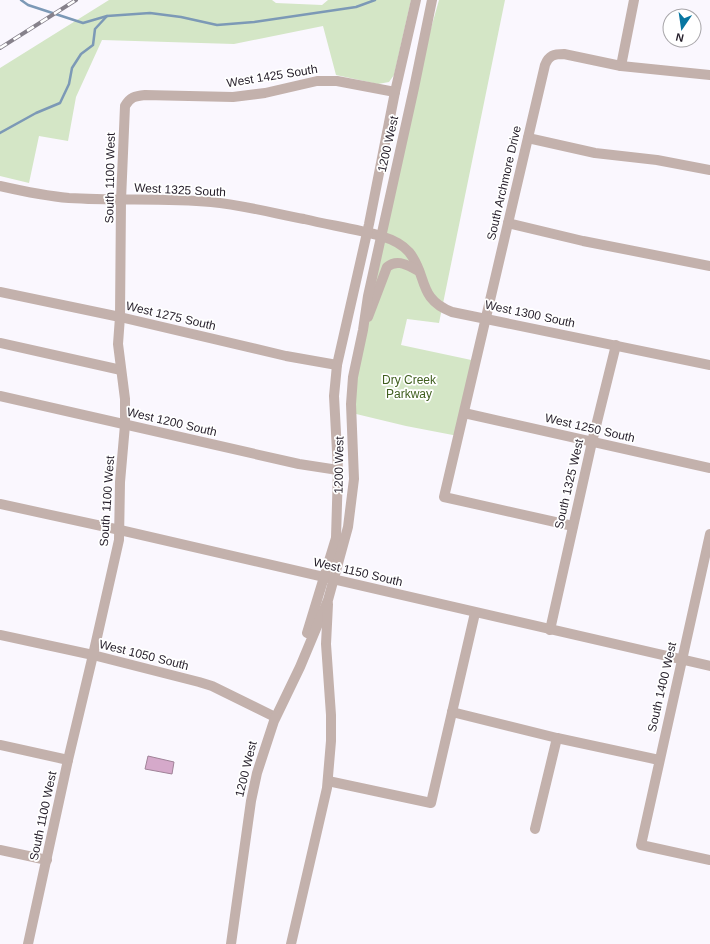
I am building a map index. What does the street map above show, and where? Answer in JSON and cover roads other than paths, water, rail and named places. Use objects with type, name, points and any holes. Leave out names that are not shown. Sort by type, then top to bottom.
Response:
[{"type":"street","name":"1200 West","points":[[224,944],[243,813],[259,746],[301,651],[336,538],[338,470],[334,396],[337,365],[367,233],[395,92],[416,0]]},
{"type":"street","name":"1200 West","points":[[231,944],[251,801],[273,716],[300,667],[328,600],[348,527],[354,478],[351,404],[352,377],[432,0]]},
{"type":"street","points":[[634,0],[621,66],[710,75]]},
{"type":"street","name":"South Archmore Drive","points":[[573,526],[444,497],[545,64],[551,56],[564,54],[621,66]]},
{"type":"street","name":"West 1425 South","points":[[128,100],[134,96],[145,95],[233,97],[265,93],[317,81],[337,81],[395,92]]},
{"type":"street","name":"South 1100 West","points":[[28,944],[68,760],[94,655],[119,540],[120,482],[125,425],[125,399],[118,344],[120,318],[121,200],[125,106],[128,100]]},
{"type":"street","points":[[528,138],[594,153],[657,160],[710,170]]},
{"type":"street","name":"West 1325 South","points":[[0,186],[67,198],[212,202],[259,210],[381,236]]},
{"type":"street","points":[[508,223],[583,241],[710,266]]},
{"type":"street","name":"West 1300 South","points":[[381,236],[393,240],[406,249],[416,262],[426,290],[432,299],[438,305],[452,312],[710,365]]},
{"type":"street","points":[[363,330],[387,267],[390,264],[400,262],[419,271]]},
{"type":"street","name":"West 1275 South","points":[[0,292],[286,356],[337,365]]},
{"type":"street","points":[[0,343],[121,370]]},
{"type":"street","name":"South 1325 West","points":[[550,630],[592,442],[616,345]]},
{"type":"street","name":"West 1200 South","points":[[0,396],[299,464],[338,470]]},
{"type":"street","name":"West 1250 South","points":[[464,413],[710,468]]},
{"type":"street","name":"West 1150 South","points":[[0,504],[120,530],[710,666]]},
{"type":"street","name":"South 1400 West","points":[[710,534],[641,845],[710,860]]},
{"type":"street","points":[[291,944],[328,781],[331,734],[326,644],[328,600]]},
{"type":"street","points":[[328,781],[431,803],[475,613]]},
{"type":"street","name":"West 1050 South","points":[[0,635],[94,655],[199,682],[219,689],[273,716]]},
{"type":"street","points":[[452,712],[557,738],[659,760]]},
{"type":"street","points":[[535,829],[557,738]]},
{"type":"street","points":[[0,745],[68,760]]},
{"type":"street","points":[[0,850],[46,860]]},
{"type":"waterway","points":[[21,0],[28,5],[83,23],[107,16]]},
{"type":"waterway","points":[[0,133],[36,113],[60,103],[69,84],[72,68],[81,54],[93,45],[95,29],[107,16],[150,13],[181,17],[217,25],[254,22],[356,7],[375,0]]},
{"type":"railway","points":[[0,48],[76,0]]},
{"type":"park label","name":"Dry Creek Parkway","points":[[409,387]]}]
